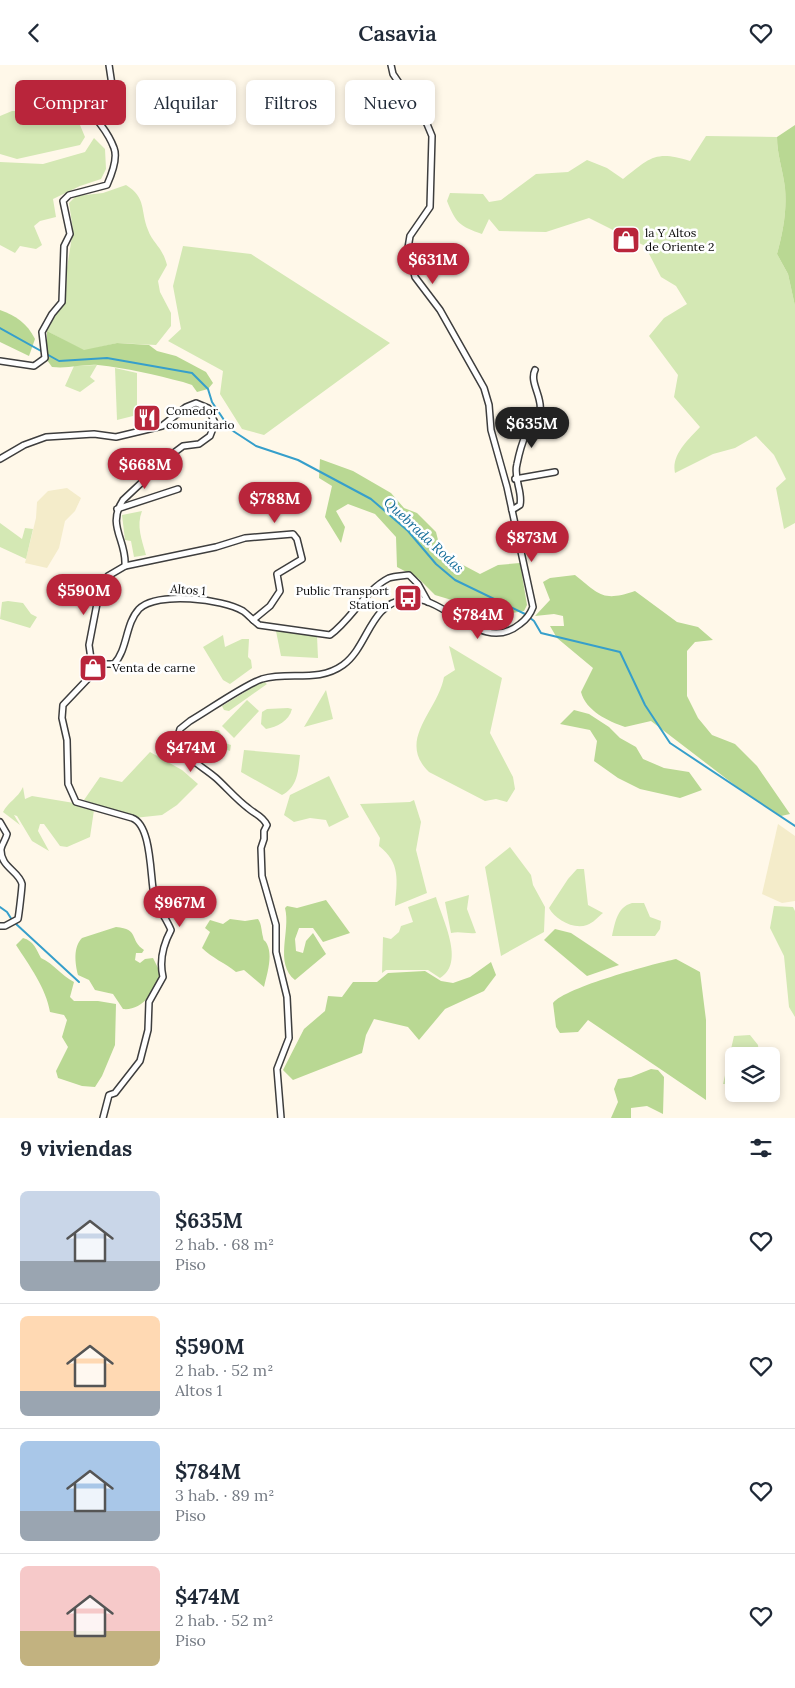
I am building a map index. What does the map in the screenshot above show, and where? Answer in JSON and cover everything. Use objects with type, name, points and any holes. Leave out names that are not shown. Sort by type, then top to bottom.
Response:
[{"type":"street","points":[[0,361],[34,366],[45,358],[42,332],[52,314],[62,302],[64,246],[70,234],[64,201],[67,196],[76,192],[107,185],[112,171],[114,149],[95,118],[94,109],[112,85],[109,65]]},
{"type":"street","points":[[281,1118],[277,1069],[289,1038],[287,997],[276,952],[276,925],[262,876],[261,848],[267,825],[262,816],[249,809],[184,753],[178,736],[185,724],[262,679],[310,677],[333,671],[350,659],[377,615],[404,599],[418,599],[428,602],[486,633],[501,634],[514,630],[529,616],[533,607],[512,510],[491,430],[489,405],[484,388],[440,310],[415,277],[408,248],[410,236],[430,207],[432,136],[427,125],[393,74],[391,65]]},
{"type":"street","points":[[512,510],[520,505],[521,500],[515,479],[516,465],[525,437],[540,412],[540,401],[533,377],[535,370]]},
{"type":"street","points":[[0,459],[24,445],[46,437],[94,434],[116,437],[162,426],[186,407],[196,403],[208,408],[215,423],[210,436],[199,443],[183,446],[171,455],[123,500],[117,509],[116,525],[118,536],[126,554],[125,566]]},
{"type":"street","points":[[515,479],[555,472]]},
{"type":"street","points":[[117,509],[178,489]]},
{"type":"street","points":[[103,1118],[109,1095],[115,1093],[140,1061],[148,1030],[149,1002],[163,977],[160,965],[161,957],[170,930],[154,895],[151,864],[144,834],[139,823],[123,815],[76,802],[69,790],[65,756],[67,740],[62,718],[64,705],[101,665],[92,659],[88,645],[96,601],[103,580],[125,566],[216,547],[245,538],[293,534],[297,539],[302,559],[277,574],[280,591],[270,606],[253,620]]},
{"type":"street","name":"Altos 1","points":[[101,665],[114,664],[122,656],[133,619],[138,610],[147,603],[163,598],[210,601],[230,605],[245,612],[259,625],[330,635],[343,626],[379,585],[391,577],[408,575],[418,584],[428,602]]},
{"type":"street","points":[[0,822],[7,834],[0,848],[4,864],[19,879],[22,886],[19,899],[21,909],[18,919],[5,926],[0,926]]},
{"type":"shaded area","points":[[67,488],[81,498],[75,511],[65,521],[59,548],[47,568],[25,563],[36,518],[37,502],[48,491]]},
{"type":"shaded area","points":[[778,824],[795,836],[795,901],[782,903],[762,894]]},
{"type":"green space","points":[[15,111],[15,125],[80,125],[85,137],[80,145],[17,159],[0,154],[0,116]]},
{"type":"green space","points":[[795,125],[795,306],[788,274],[777,254],[784,221],[785,197],[777,137]]},
{"type":"green space","points":[[706,136],[777,137],[784,181],[785,205],[784,221],[777,254],[788,274],[795,306],[795,523],[784,529],[776,488],[786,479],[774,455],[756,436],[735,448],[713,454],[675,473],[674,466],[681,448],[700,427],[674,397],[678,375],[649,336],[664,318],[687,304],[676,286],[661,277],[645,246],[589,218],[546,232],[499,231],[489,219],[482,234],[468,229],[459,223],[447,201],[450,193],[483,194],[489,202],[501,200],[536,174],[568,172],[587,160],[607,168],[623,179],[647,161],[661,156],[690,161]]},
{"type":"green space","points":[[94,138],[105,149],[106,169],[101,179],[80,186],[53,199],[56,217],[40,221],[34,226],[42,245],[36,249],[20,246],[15,253],[0,245],[0,162],[43,164],[85,152]]},
{"type":"green space","points":[[126,185],[133,190],[140,200],[148,230],[152,239],[163,253],[167,265],[158,281],[160,292],[171,313],[171,326],[156,345],[117,343],[84,351],[47,331],[66,296],[67,268],[73,230],[69,203],[76,196],[103,193]]},
{"type":"green space","points":[[183,246],[251,254],[390,343],[264,435],[242,429],[220,394],[223,371],[168,341],[181,329],[173,286]]},
{"type":"green space","points":[[0,310],[21,321],[32,333],[35,339],[29,356],[0,342]]},
{"type":"green space","points":[[47,331],[84,350],[117,343],[149,345],[157,351],[176,356],[206,372],[213,383],[208,389],[197,392],[192,385],[183,382],[119,368],[98,365],[52,367],[47,360]]},
{"type":"green space","points":[[97,365],[90,377],[95,381],[80,392],[65,386],[74,366]]},
{"type":"green space","points":[[115,368],[137,373],[137,415],[117,420]]},
{"type":"green space","points":[[320,459],[353,471],[391,493],[404,508],[417,513],[436,532],[440,548],[448,557],[480,574],[498,565],[520,563],[527,605],[524,611],[496,616],[485,614],[435,595],[418,578],[397,567],[396,537],[375,514],[348,504],[336,511],[345,527],[341,543],[325,517],[332,486],[319,478]]},
{"type":"green space","points":[[142,511],[140,528],[146,555],[134,557],[131,541],[125,540],[122,515]]},
{"type":"green space","points":[[0,523],[22,539],[25,528],[33,529],[26,559],[0,547]]},
{"type":"green space","points":[[575,575],[602,595],[616,596],[635,591],[677,622],[698,627],[713,640],[695,642],[687,651],[687,696],[698,718],[712,735],[735,744],[757,766],[790,814],[781,816],[749,796],[651,721],[625,727],[598,714],[588,705],[581,692],[593,668],[557,638],[550,626],[564,626],[563,616],[554,614],[535,616],[550,600],[543,582],[550,578]]},
{"type":"green space","points":[[2,602],[23,603],[31,614],[37,617],[30,628],[0,619]]},
{"type":"green space","points":[[276,631],[317,636],[318,658],[281,656]]},
{"type":"green space","points":[[223,635],[225,647],[242,639],[249,639],[248,657],[251,660],[252,668],[230,684],[223,680],[203,647]]},
{"type":"green space","points":[[449,646],[502,678],[490,733],[513,777],[515,789],[507,802],[496,799],[485,801],[429,772],[420,760],[417,748],[422,725],[440,690],[444,677],[455,670]]},
{"type":"green space","points":[[263,681],[267,684],[229,711],[224,710],[222,706]]},
{"type":"green space","points":[[326,690],[333,719],[304,727]]},
{"type":"green space","points":[[247,700],[259,711],[234,738],[222,726]]},
{"type":"green space","points":[[267,709],[292,709],[282,723],[266,729],[261,724],[262,712]]},
{"type":"green space","points":[[574,710],[589,714],[609,727],[620,738],[636,747],[643,759],[664,768],[689,772],[702,790],[680,798],[640,789],[618,778],[594,761],[597,741],[590,730],[560,724]]},
{"type":"green space","points":[[215,730],[219,730],[225,743],[231,745],[230,751],[212,744],[211,739]]},
{"type":"green space","points":[[244,750],[300,755],[296,778],[291,788],[282,795],[241,772]]},
{"type":"green space","points":[[150,752],[182,770],[198,784],[177,805],[162,815],[134,818],[84,800],[100,777],[122,782]]},
{"type":"green space","points":[[329,776],[349,817],[329,827],[326,820],[310,818],[294,822],[284,815],[290,795]]},
{"type":"green space","points":[[23,787],[25,799],[32,796],[74,803],[94,810],[90,837],[67,847],[60,846],[44,824],[40,824],[38,831],[49,851],[32,841],[17,816],[14,815],[20,825],[3,812]]},
{"type":"green space","points":[[414,800],[421,822],[416,850],[427,893],[395,906],[397,881],[394,866],[386,852],[379,846],[380,838],[360,804],[410,802]]},
{"type":"green space","points":[[510,847],[531,875],[533,885],[545,907],[544,932],[501,956],[485,867]]},
{"type":"green space","points":[[577,869],[584,869],[588,905],[603,913],[591,923],[582,926],[565,923],[549,908]]},
{"type":"green space","points":[[469,895],[467,909],[476,933],[451,933],[445,902]]},
{"type":"green space","points":[[436,897],[447,928],[452,952],[448,971],[440,978],[428,970],[386,970],[382,973],[383,937],[391,939],[399,932],[401,926],[413,922],[408,907]]},
{"type":"green space","points":[[326,900],[350,933],[323,942],[313,928],[299,928],[295,939],[296,951],[303,953],[306,941],[313,933],[326,954],[295,980],[285,965],[285,908],[287,906],[297,908]]},
{"type":"green space","points":[[632,903],[644,903],[650,917],[661,921],[660,929],[655,936],[612,936],[620,912]]},
{"type":"green space","points":[[774,906],[793,907],[795,911],[795,1017],[789,1007],[784,956],[770,928]]},
{"type":"green space","points":[[230,919],[245,921],[258,919],[261,925],[264,940],[269,949],[269,965],[264,987],[244,970],[236,972],[202,948],[210,932],[205,928],[210,920],[223,924]]},
{"type":"green space","points":[[116,927],[128,930],[144,950],[142,953],[136,953],[135,960],[140,963],[145,959],[153,958],[161,974],[156,987],[147,999],[130,1009],[123,1009],[113,994],[95,990],[89,980],[78,975],[76,965],[76,950],[82,938]]},
{"type":"green space","points":[[555,929],[571,933],[619,965],[587,976],[544,940]]},
{"type":"green space","points":[[23,938],[32,943],[41,958],[74,982],[70,997],[74,1001],[98,1001],[116,1004],[115,1045],[102,1076],[95,1087],[82,1086],[58,1078],[56,1071],[68,1047],[62,1037],[67,1020],[64,1015],[50,1012],[41,986],[16,945]]},
{"type":"green space","points":[[676,959],[700,972],[706,1020],[706,1100],[588,1020],[578,1032],[560,1033],[556,1027],[553,1003],[561,997],[592,983]]},
{"type":"green space","points":[[491,962],[496,975],[484,991],[445,1009],[419,1040],[408,1027],[374,1019],[366,1035],[362,1053],[293,1080],[283,1070],[304,1029],[325,1011],[328,996],[342,997],[353,982],[377,982],[388,973],[425,971],[441,981],[453,983],[470,977]]},
{"type":"green space","points":[[750,1035],[758,1047],[731,1047],[734,1036]]},
{"type":"green space","points":[[651,1069],[658,1070],[664,1077],[663,1114],[647,1106],[631,1108],[631,1118],[611,1118],[618,1102],[614,1089],[618,1079],[631,1077]]},
{"type":"waterway","name":"Quebrada Rodas","points":[[0,328],[59,361],[107,358],[192,373],[208,389],[212,402],[230,429],[256,446],[298,460],[371,499],[408,531],[436,564],[455,580],[525,614],[534,621],[541,633],[620,652],[645,705],[670,743],[795,826]]},
{"type":"waterway","points":[[0,907],[7,912],[12,920]]},
{"type":"waterway","points":[[15,923],[79,982]]},
{"type":"place","name":"la Y Altos de Oriente 2","points":[[626,240]]},
{"type":"place","name":"Comedor comunitario","points":[[147,418]]},
{"type":"place","name":"Public Transport Station","points":[[408,598]]},
{"type":"place","name":"Venta de carne","points":[[93,668]]}]
